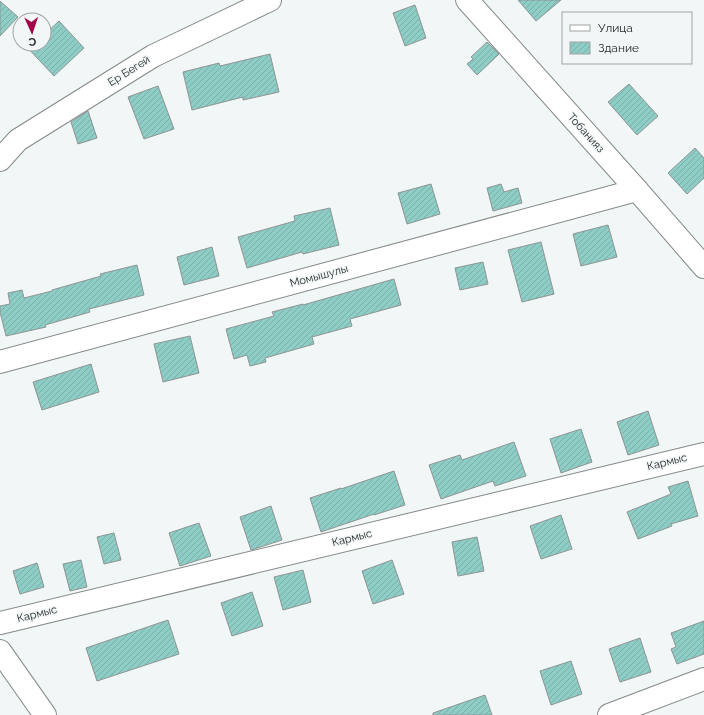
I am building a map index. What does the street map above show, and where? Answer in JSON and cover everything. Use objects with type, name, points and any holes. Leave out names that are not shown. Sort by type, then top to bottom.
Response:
[{"type":"street","name":"Ер Бегей","points":[[0,160],[8,137],[18,140],[153,56],[270,0]]},
{"type":"street","name":"Тобанияз","points":[[467,0],[704,267]]},
{"type":"street","name":"Момышулы","points":[[0,362],[637,190]]},
{"type":"street","name":"Кармыс","points":[[0,623],[704,454]]},
{"type":"street","points":[[0,651],[45,715]]},
{"type":"street","points":[[609,715],[704,679]]},
{"type":"building","points":[[518,0],[561,0],[536,21]]},
{"type":"building","points":[[0,1],[12,12],[12,23],[0,36]]},
{"type":"building","points":[[415,5],[426,38],[405,46],[393,13]]},
{"type":"building","points":[[59,21],[84,48],[54,76],[32,52],[52,52],[52,28]]},
{"type":"building","points":[[487,42],[499,54],[477,75],[467,64],[473,59],[471,57]]},
{"type":"building","points":[[270,54],[279,92],[243,100],[243,97],[192,110],[183,72],[219,63],[220,66]]},
{"type":"building","points":[[629,84],[658,116],[637,135],[608,102]]},
{"type":"building","points":[[158,86],[174,129],[144,139],[128,97]]},
{"type":"building","points":[[88,111],[97,138],[78,144],[71,122]]},
{"type":"building","points":[[695,148],[704,158],[704,178],[687,194],[668,173]]},
{"type":"building","points":[[431,184],[440,214],[407,224],[398,193]]},
{"type":"building","points":[[501,184],[504,192],[518,188],[522,203],[493,211],[487,188]]},
{"type":"building","points":[[330,208],[339,245],[303,254],[302,252],[247,268],[238,237],[295,221],[294,216]]},
{"type":"building","points":[[608,225],[617,257],[581,266],[573,234]]},
{"type":"building","points":[[541,242],[554,294],[522,302],[508,250]]},
{"type":"building","points":[[212,247],[219,276],[184,285],[177,257]]},
{"type":"building","points":[[483,262],[488,284],[460,290],[455,268]]},
{"type":"building","points":[[137,265],[144,295],[89,309],[90,312],[45,325],[46,327],[6,336],[0,306],[10,304],[8,293],[22,290],[24,298],[101,276],[100,274]]},
{"type":"building","points":[[394,279],[401,305],[350,319],[352,326],[312,337],[314,344],[265,358],[266,362],[250,366],[247,355],[234,359],[226,329],[274,316],[272,312],[303,305]]},
{"type":"building","points":[[190,336],[199,373],[163,382],[154,344]]},
{"type":"building","points":[[91,364],[99,392],[42,410],[33,382]]},
{"type":"building","points":[[648,411],[659,445],[628,455],[617,422]]},
{"type":"building","points":[[581,429],[592,462],[561,473],[550,439]]},
{"type":"building","points":[[514,442],[526,476],[495,486],[493,481],[441,499],[429,465],[460,455],[462,460]]},
{"type":"building","points":[[394,471],[405,505],[321,532],[310,498]]},
{"type":"building","points":[[688,481],[698,516],[671,524],[672,526],[638,539],[627,512],[671,494],[668,487]]},
{"type":"building","points":[[271,506],[282,540],[251,550],[240,517]]},
{"type":"building","points":[[561,515],[572,549],[541,559],[530,526]]},
{"type":"building","points":[[199,523],[211,556],[180,566],[169,533]]},
{"type":"building","points":[[114,533],[121,560],[104,564],[97,537]]},
{"type":"building","points":[[477,537],[484,571],[458,576],[452,542]]},
{"type":"building","points":[[81,560],[87,587],[70,591],[63,564]]},
{"type":"building","points":[[392,560],[404,594],[373,604],[362,571]]},
{"type":"building","points":[[37,563],[44,587],[20,594],[13,571]]},
{"type":"building","points":[[303,570],[311,602],[283,610],[274,577]]},
{"type":"building","points":[[252,592],[263,626],[232,636],[221,603]]},
{"type":"building","points":[[168,620],[179,654],[97,681],[86,648]]},
{"type":"building","points":[[704,621],[704,654],[677,664],[671,649],[676,647],[671,633]]},
{"type":"building","points":[[640,638],[651,672],[620,682],[609,649]]},
{"type":"building","points":[[571,661],[582,694],[551,705],[540,671]]},
{"type":"building","points":[[485,695],[492,715],[433,715],[433,713]]}]
